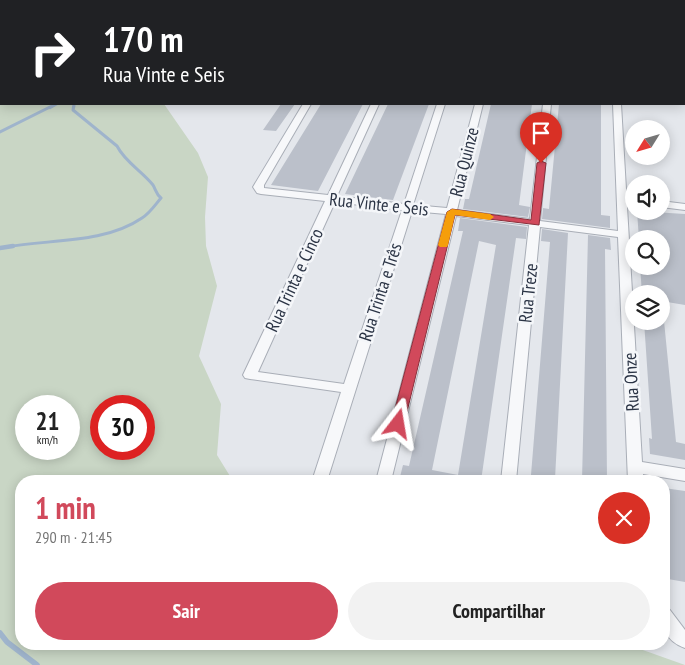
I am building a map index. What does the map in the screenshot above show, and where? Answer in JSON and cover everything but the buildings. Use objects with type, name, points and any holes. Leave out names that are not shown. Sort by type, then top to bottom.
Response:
[{"type":"street","name":"Rua Vinte e Seis","points":[[306,105],[259,185],[259,189],[265,192],[452,212],[624,235]]},
{"type":"street","name":"Rua Trinta e Cinco","points":[[349,389],[250,375],[375,105]]},
{"type":"street","name":"Rua Trinta e Três","points":[[321,475],[441,105]]},
{"type":"street","name":"Rua Quinze","points":[[385,475],[479,105]]},
{"type":"street","name":"Rua Treze","points":[[509,475],[547,105]]},
{"type":"street","name":"Rua Onze","points":[[617,105],[625,175]]},
{"type":"street","points":[[670,205],[685,207]]},
{"type":"street","name":"Rua Onze","points":[[626,220],[624,235],[636,474]]},
{"type":"street","points":[[636,474],[685,475]]},
{"type":"street","points":[[670,624],[685,640]]},
{"type":"green space","points":[[0,105],[165,105],[198,153],[208,177],[205,217],[206,246],[217,286],[199,356],[221,404],[217,455],[229,475],[15,475],[15,650],[643,650],[685,665],[0,665]]},
{"type":"waterway","points":[[50,108],[55,105]]},
{"type":"waterway","points":[[0,132],[52,106]]},
{"type":"waterway","points":[[8,247],[76,239],[111,232],[142,218],[161,198],[153,185],[124,157],[117,146],[73,110],[74,106]]},
{"type":"waterway","points":[[8,247],[13,246]]},
{"type":"waterway","points":[[0,248],[8,247]]},
{"type":"waterway","points":[[0,633],[15,648]]},
{"type":"waterway","points":[[17,650],[37,665]]},
{"type":"slow traffic","points":[[443,245],[452,212],[490,217]]},
{"type":"route","points":[[398,424],[452,212],[535,223],[541,163]]}]
